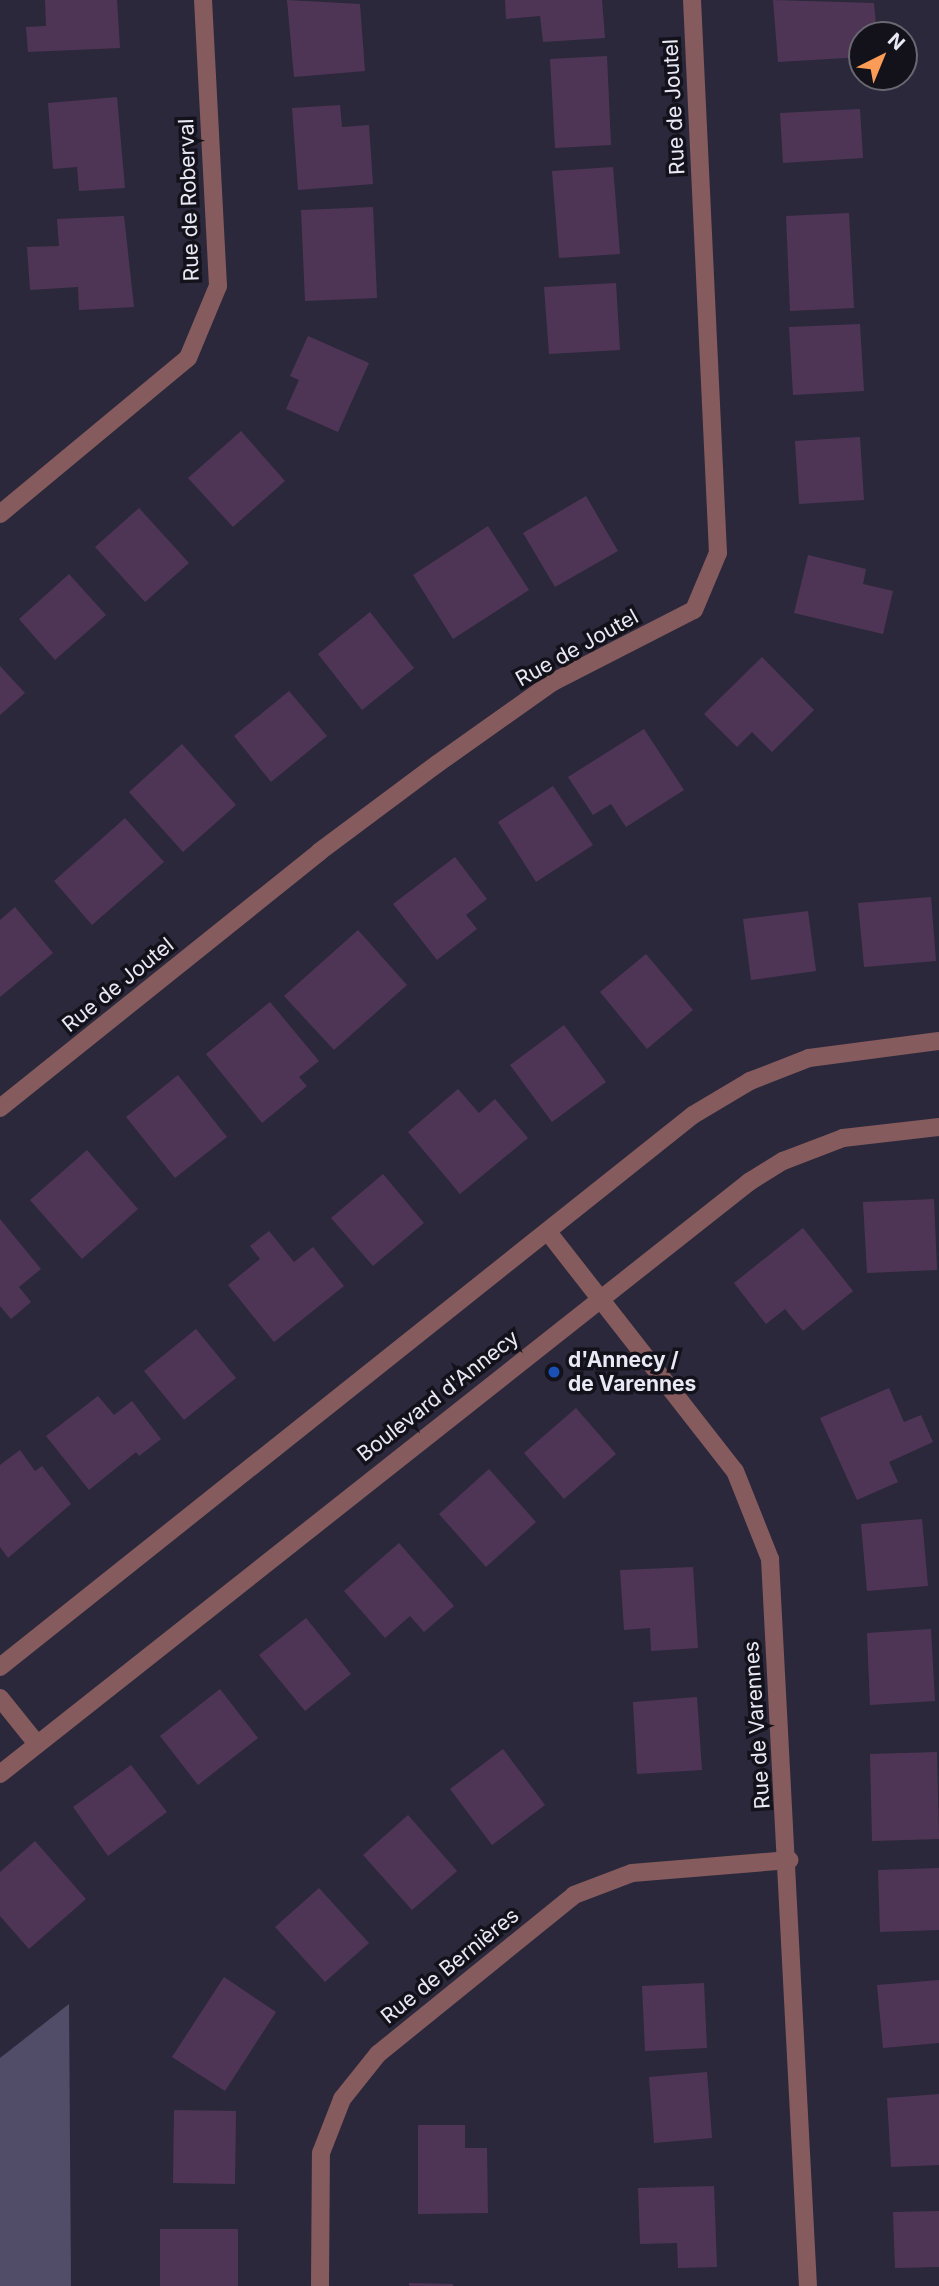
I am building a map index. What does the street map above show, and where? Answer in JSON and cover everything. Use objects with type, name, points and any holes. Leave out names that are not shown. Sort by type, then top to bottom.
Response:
[{"type":"street","name":"Rue de Roberval","points":[[0,514],[188,358],[218,286],[203,0]]},
{"type":"street","name":"Rue de Joutel","points":[[0,1108],[309,860],[437,764],[553,682],[694,610],[718,553],[692,0]]},
{"type":"street","points":[[0,1667],[693,1115],[750,1081],[781,1067],[839,1052],[939,1041]]},
{"type":"street","name":"Boulevard d'Annecy","points":[[0,1774],[718,1203],[783,1161],[844,1138],[939,1127]]},
{"type":"street","name":"Rue de Varennes","points":[[548,1232],[735,1471],[770,1559],[789,1860],[808,2286]]},
{"type":"street","points":[[0,1698],[37,1744]]},
{"type":"street","name":"Rue de Bernières","points":[[320,2286],[321,2154],[342,2099],[378,2054],[573,1895],[632,1873],[789,1860]]},
{"type":"shaded area","points":[[69,2004],[71,2286],[0,2286],[0,2058]]},
{"type":"building","points":[[45,0],[117,0],[120,48],[28,52],[26,27],[46,26]]},
{"type":"building","points":[[287,0],[360,4],[365,71],[294,77]]},
{"type":"building","points":[[505,0],[602,0],[605,38],[543,42],[540,16],[506,19]]},
{"type":"building","points":[[773,0],[874,3],[876,21],[848,21],[848,58],[778,62]]},
{"type":"building","points":[[607,56],[611,145],[555,148],[550,59]]},
{"type":"building","points":[[117,97],[125,188],[79,191],[77,167],[53,169],[48,103]]},
{"type":"building","points":[[340,105],[342,127],[369,125],[373,184],[298,190],[292,108]]},
{"type":"building","points":[[860,109],[863,158],[783,163],[780,113]]},
{"type":"building","points":[[613,167],[620,254],[559,258],[552,171]]},
{"type":"building","points":[[373,207],[377,298],[305,301],[301,210]]},
{"type":"building","points":[[849,213],[854,308],[790,311],[786,216]]},
{"type":"building","points":[[124,216],[134,307],[79,310],[78,287],[30,290],[27,247],[59,246],[57,219]]},
{"type":"building","points":[[616,283],[620,350],[549,354],[544,287]]},
{"type":"building","points":[[860,324],[864,391],[793,395],[789,327]]},
{"type":"building","points":[[308,336],[369,363],[338,432],[286,409],[299,380],[290,376]]},
{"type":"building","points":[[241,431],[285,481],[233,527],[188,478]]},
{"type":"building","points":[[860,437],[864,500],[799,504],[795,441]]},
{"type":"building","points":[[586,496],[618,551],[555,587],[523,533]]},
{"type":"building","points":[[139,508],[189,563],[145,602],[95,547]]},
{"type":"building","points":[[488,526],[529,590],[453,639],[413,575]]},
{"type":"building","points":[[808,555],[866,569],[863,584],[893,591],[883,634],[794,613]]},
{"type":"building","points":[[69,574],[106,615],[55,660],[19,619]]},
{"type":"building","points":[[370,612],[414,668],[362,710],[318,654]]},
{"type":"building","points":[[762,657],[814,710],[772,752],[752,732],[737,747],[704,714]]},
{"type":"building","points":[[0,666],[25,693],[0,715]]},
{"type":"building","points":[[289,691],[327,736],[271,782],[234,736]]},
{"type":"building","points":[[644,729],[684,790],[626,827],[611,804],[593,815],[568,777]]},
{"type":"building","points":[[182,744],[236,805],[183,852],[129,792]]},
{"type":"building","points":[[553,786],[593,845],[536,882],[498,822]]},
{"type":"building","points":[[125,818],[164,862],[92,925],[54,881]]},
{"type":"building","points":[[455,857],[487,899],[466,915],[477,929],[437,960],[393,904]]},
{"type":"building","points":[[931,897],[936,961],[864,967],[858,903]]},
{"type":"building","points":[[15,907],[53,953],[0,997],[0,920]]},
{"type":"building","points":[[808,911],[816,971],[751,980],[743,919]]},
{"type":"building","points":[[358,930],[407,985],[334,1050],[284,996]]},
{"type":"building","points":[[646,954],[693,1010],[647,1049],[600,992]]},
{"type":"building","points":[[270,1002],[319,1061],[299,1077],[307,1086],[262,1123],[206,1054]]},
{"type":"building","points":[[564,1025],[606,1082],[552,1122],[510,1065]]},
{"type":"building","points":[[178,1075],[227,1137],[175,1178],[126,1117]]},
{"type":"building","points":[[458,1089],[479,1113],[495,1099],[528,1138],[460,1194],[408,1132]]},
{"type":"building","points":[[87,1150],[138,1209],[82,1259],[30,1200]]},
{"type":"building","points":[[383,1174],[424,1223],[373,1266],[331,1218]]},
{"type":"building","points":[[934,1199],[937,1270],[867,1273],[863,1202]]},
{"type":"building","points":[[0,1219],[41,1269],[19,1287],[31,1302],[11,1319],[0,1306]]},
{"type":"building","points":[[803,1228],[853,1291],[803,1331],[785,1309],[766,1324],[734,1283]]},
{"type":"building","points":[[269,1231],[294,1262],[313,1247],[344,1286],[274,1342],[228,1285],[260,1259],[250,1246]]},
{"type":"building","points":[[196,1329],[236,1378],[184,1420],[144,1371]]},
{"type":"building","points":[[889,1388],[904,1422],[921,1415],[933,1442],[889,1462],[898,1482],[857,1500],[820,1418]]},
{"type":"building","points":[[98,1396],[114,1415],[132,1401],[161,1439],[139,1456],[136,1452],[89,1490],[46,1436]]},
{"type":"building","points":[[576,1408],[616,1454],[564,1499],[524,1453]]},
{"type":"building","points":[[20,1450],[35,1471],[42,1466],[71,1504],[8,1558],[0,1547],[0,1465]]},
{"type":"building","points":[[489,1469],[536,1522],[486,1567],[439,1514]]},
{"type":"building","points":[[922,1519],[928,1586],[867,1591],[861,1524]]},
{"type":"building","points":[[399,1543],[454,1606],[424,1632],[410,1616],[385,1638],[344,1591]]},
{"type":"building","points":[[693,1567],[698,1648],[651,1651],[650,1628],[624,1630],[620,1570]]},
{"type":"building","points":[[306,1618],[351,1674],[305,1711],[259,1655]]},
{"type":"building","points":[[931,1629],[935,1701],[870,1705],[867,1633]]},
{"type":"building","points":[[220,1689],[258,1738],[198,1785],[160,1736]]},
{"type":"building","points":[[697,1697],[702,1770],[637,1774],[633,1702]]},
{"type":"building","points":[[503,1749],[545,1805],[492,1845],[450,1789]]},
{"type":"building","points":[[937,1752],[939,1839],[872,1841],[870,1754]]},
{"type":"building","points":[[131,1765],[167,1812],[108,1856],[73,1807]]},
{"type":"building","points":[[408,1815],[457,1871],[412,1910],[363,1855]]},
{"type":"building","points":[[35,1841],[86,1899],[29,1949],[0,1916],[0,1872]]},
{"type":"building","points":[[939,1868],[939,1930],[880,1932],[878,1870]]},
{"type":"building","points":[[319,1888],[369,1943],[325,1982],[275,1927]]},
{"type":"building","points":[[224,1977],[276,2012],[225,2091],[172,2057]]},
{"type":"building","points":[[939,1980],[939,2043],[883,2048],[877,1985]]},
{"type":"building","points":[[704,1983],[707,2048],[645,2051],[642,1986]]},
{"type":"building","points":[[707,2072],[712,2138],[654,2143],[649,2077]]},
{"type":"building","points":[[939,2094],[939,2165],[891,2167],[887,2098]]},
{"type":"building","points":[[174,2110],[236,2111],[235,2184],[173,2183]]},
{"type":"building","points":[[418,2125],[465,2125],[465,2148],[487,2148],[488,2213],[418,2214]]},
{"type":"building","points":[[714,2186],[717,2267],[678,2268],[677,2243],[640,2244],[638,2188]]},
{"type":"building","points":[[939,2211],[939,2267],[895,2268],[893,2212]]},
{"type":"building","points":[[160,2229],[238,2229],[238,2286],[160,2286]]},
{"type":"building","points":[[409,2283],[453,2284],[453,2286],[409,2286]]},
{"type":"place","name":"d'Annecy / de Varennes","points":[[554,1372]]}]
